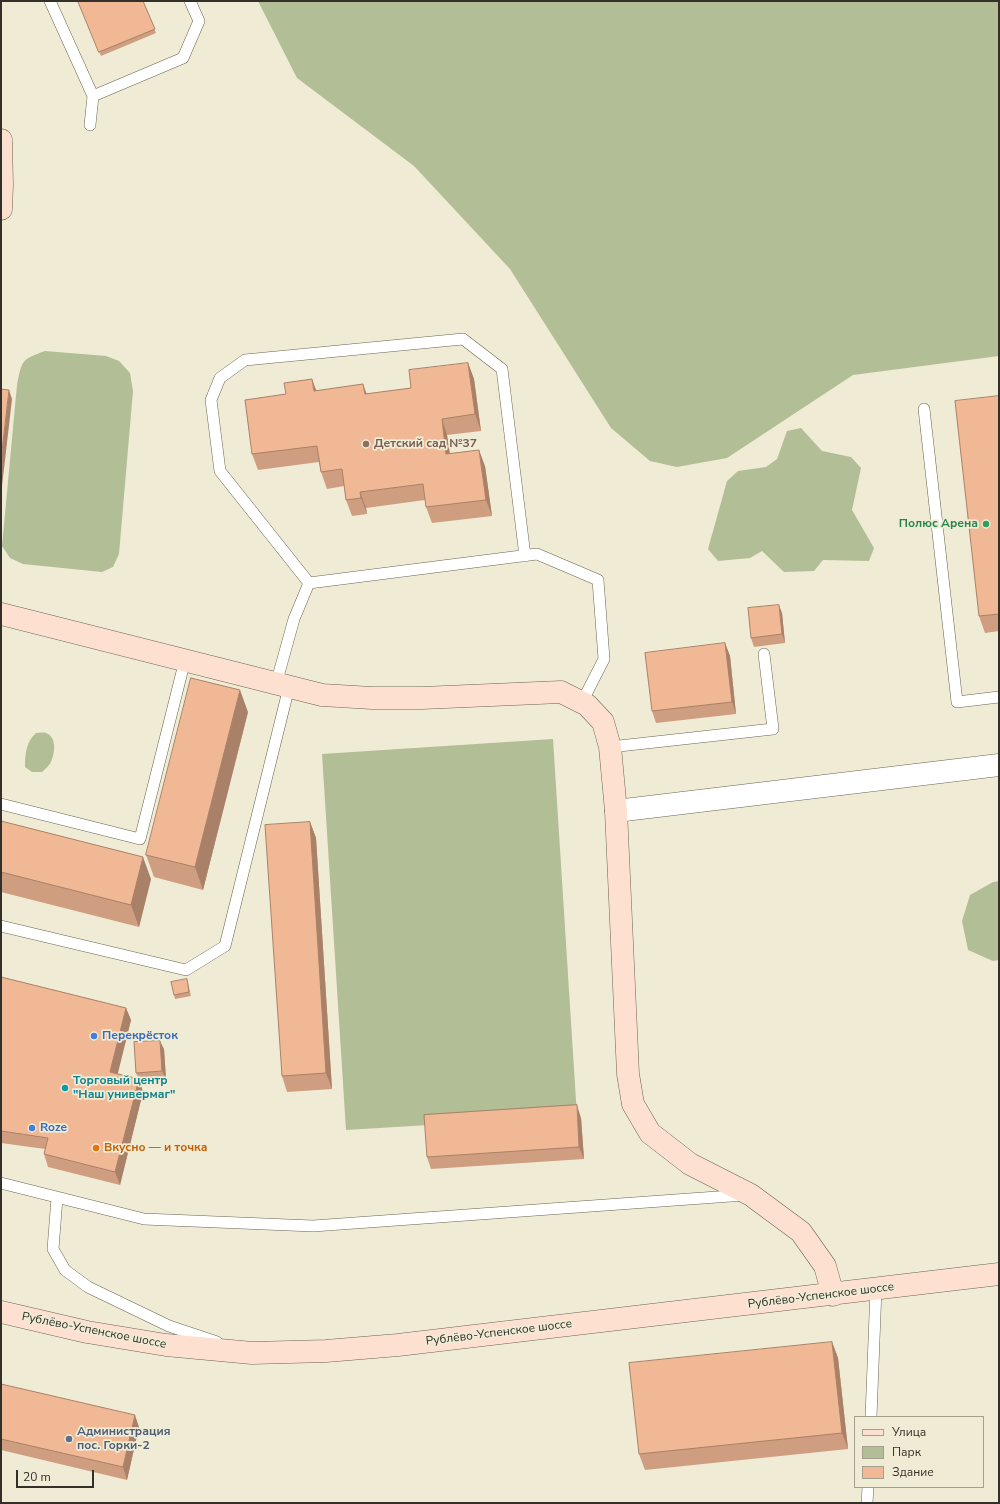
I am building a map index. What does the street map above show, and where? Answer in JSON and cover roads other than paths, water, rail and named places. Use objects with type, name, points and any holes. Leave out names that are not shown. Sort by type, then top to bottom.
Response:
[{"type":"street","points":[[1,140],[1,209]]},
{"type":"street","points":[[1,614],[322,695],[372,698],[422,698],[561,692],[587,704],[603,722],[610,747],[616,811],[628,1074],[633,1104],[650,1133],[690,1164],[751,1195],[801,1232],[825,1266],[833,1295]]},
{"type":"street","points":[[616,811],[999,765]]},
{"type":"street","name":"Рублёво-Успенское шоссе","points":[[1,1312],[87,1332],[166,1345],[252,1353],[326,1351],[398,1345],[833,1295],[999,1274]]},
{"type":"lane","points":[[50,1],[93,96],[90,125]]},
{"type":"lane","points":[[93,96],[183,58],[199,21],[190,1]]},
{"type":"lane","points":[[309,583],[220,471],[211,400],[220,378],[245,360],[464,339],[502,369],[525,556]]},
{"type":"lane","points":[[924,409],[957,702],[999,697]]},
{"type":"lane","points":[[309,583],[537,554],[598,580],[604,659],[582,702]]},
{"type":"lane","points":[[1,926],[186,970],[225,946],[282,686],[294,619],[309,583]]},
{"type":"lane","points":[[610,747],[773,728],[764,654]]},
{"type":"lane","points":[[1,804],[140,839],[185,660]]},
{"type":"lane","points":[[1,1183],[144,1219],[313,1226],[751,1195]]},
{"type":"lane","points":[[57,1198],[53,1249],[65,1270],[88,1287],[169,1326],[252,1353]]},
{"type":"lane","points":[[870,1416],[876,1289]]},
{"type":"lane","points":[[867,1503],[868,1488]]},
{"type":"place","name":"Детский сад №37","points":[[366,444]]},
{"type":"place","name":"Полюс Арена","points":[[986,524]]},
{"type":"place","name":"Перекрёсток","points":[[94,1036]]},
{"type":"place","name":"Торговый центр \"Наш универмаг\"","points":[[65,1088]]},
{"type":"place","name":"Roze","points":[[32,1128]]},
{"type":"place","name":"Вкусно — и точка","points":[[96,1148]]},
{"type":"place","name":"Администрация пос. Горки-2","points":[[69,1439]]}]
